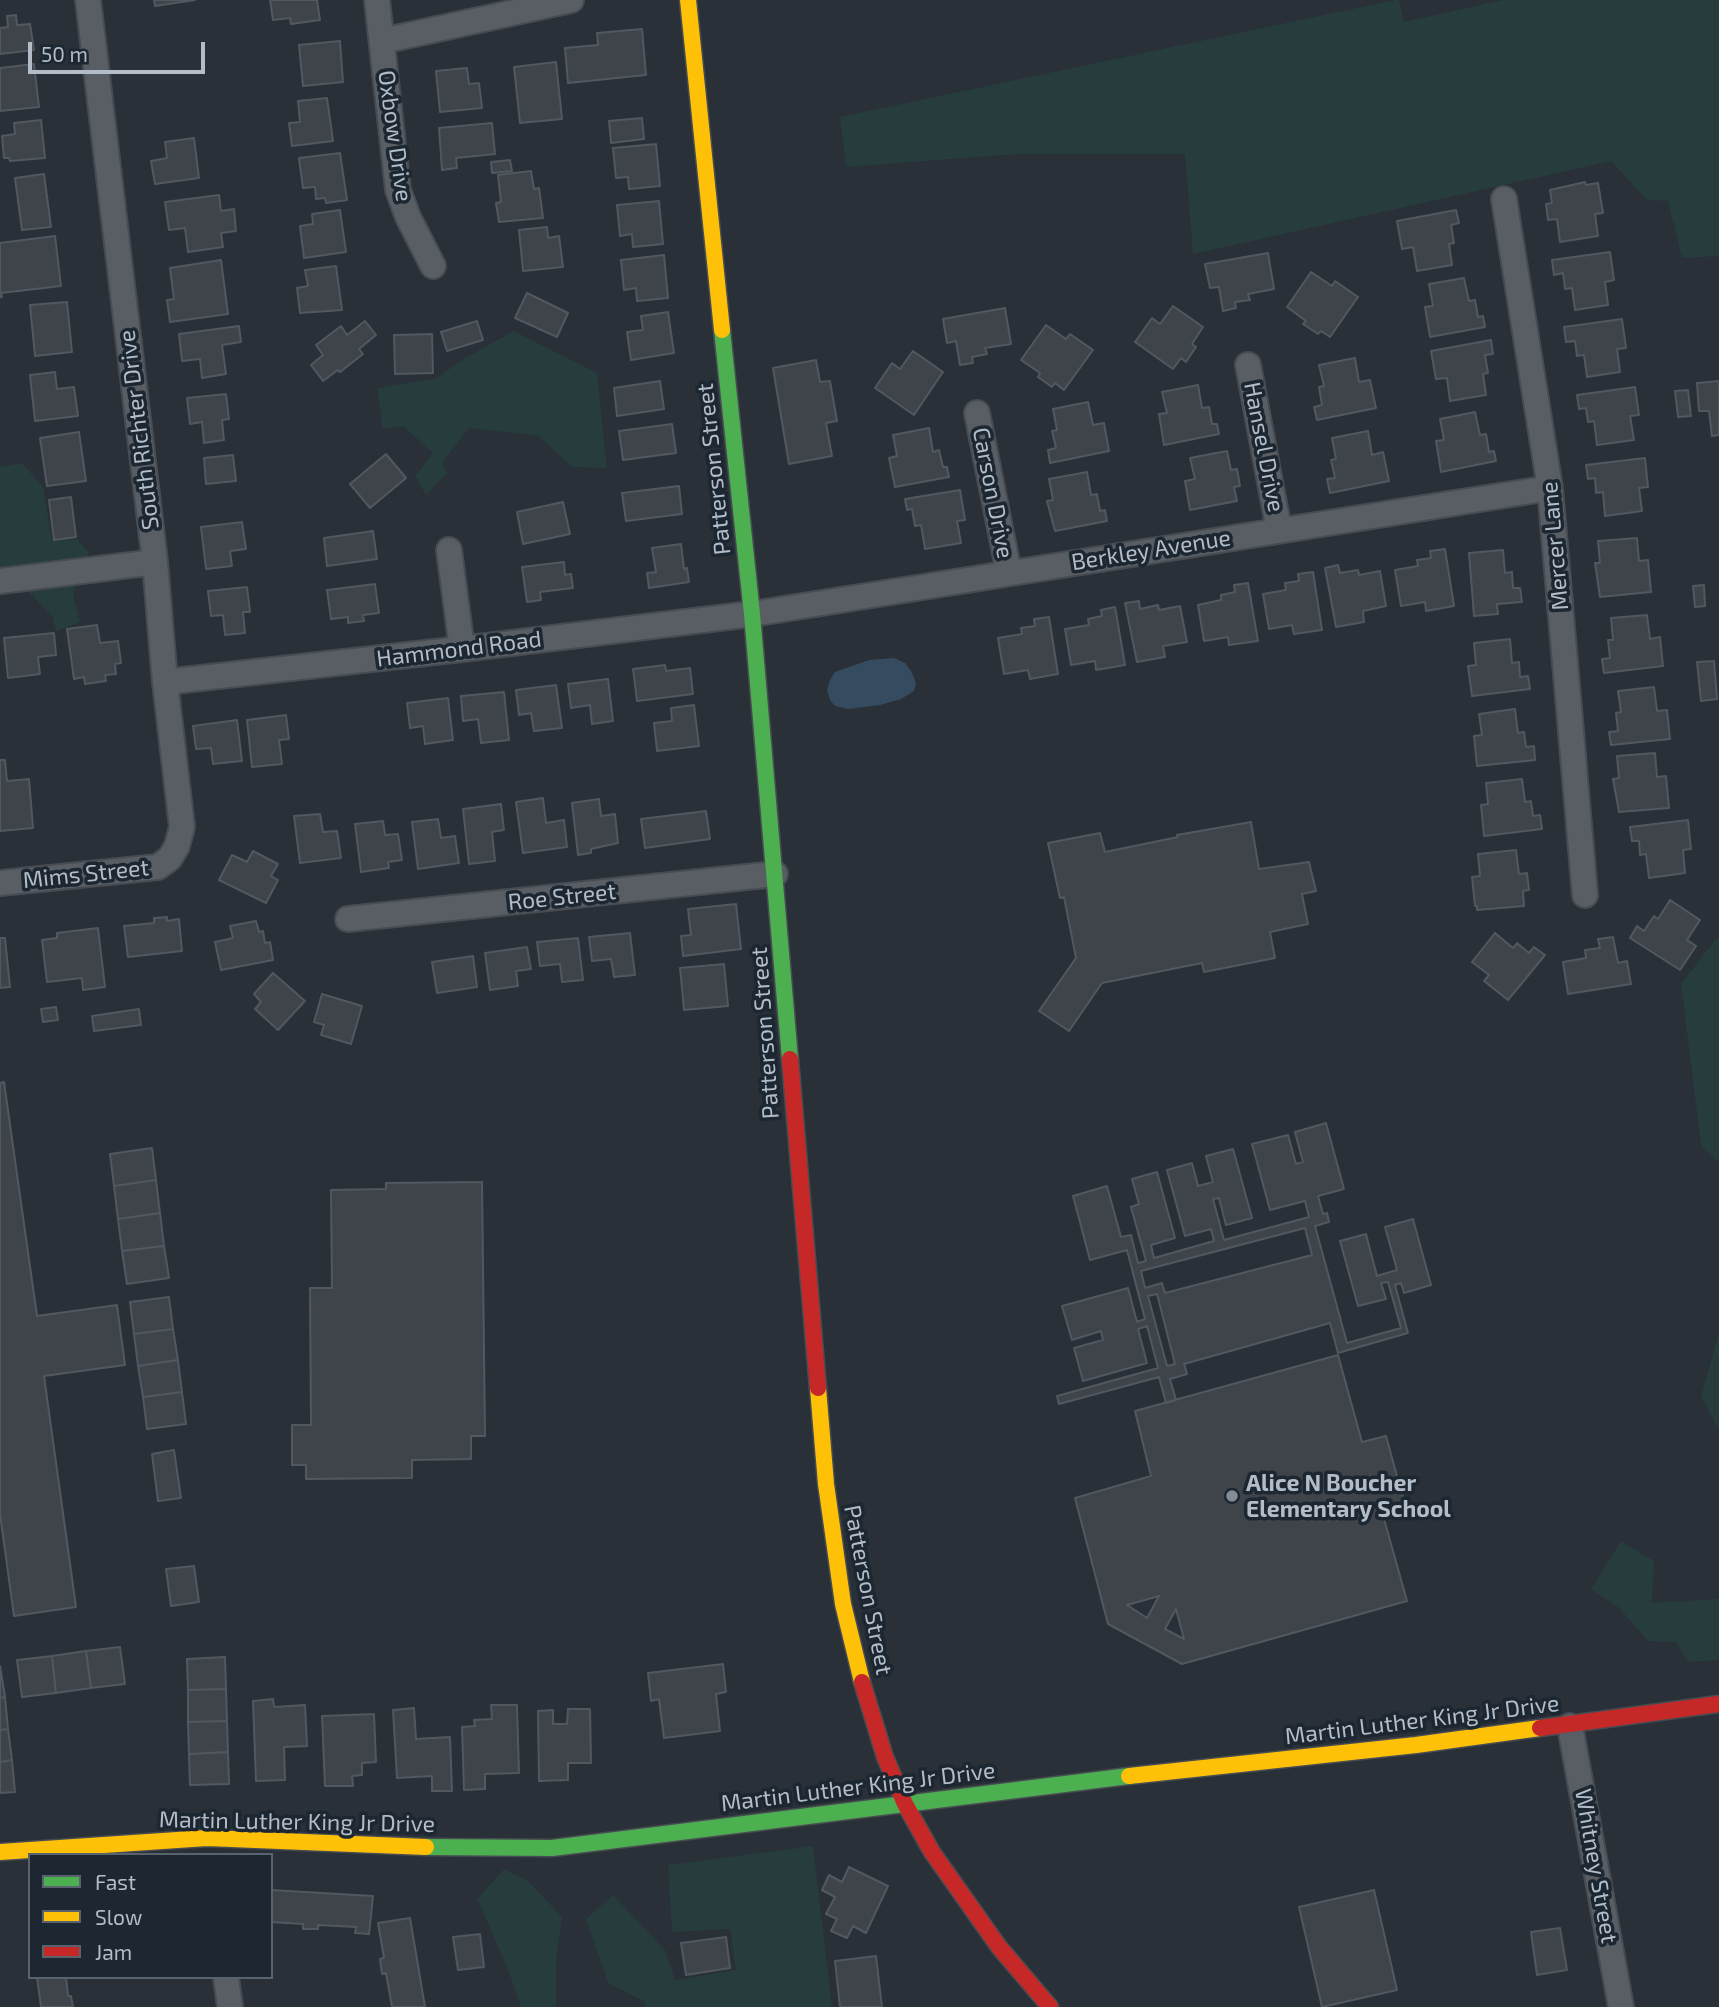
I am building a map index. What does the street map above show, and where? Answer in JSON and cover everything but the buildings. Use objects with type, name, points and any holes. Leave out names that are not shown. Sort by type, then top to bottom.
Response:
[{"type":"street","name":"South Richter Drive","points":[[89,0],[155,562],[165,682],[182,827],[177,846],[170,858]]},
{"type":"street","name":"Oxbow Drive","points":[[377,0],[398,190],[408,218],[433,266]]},
{"type":"street","points":[[382,41],[571,0]]},
{"type":"street","name":"Patterson Street","points":[[688,0],[752,614],[791,1091],[833,1544],[843,1604],[862,1683],[885,1757],[905,1804],[932,1852],[999,1947],[1050,2007]]},
{"type":"street","name":"Mercer Lane","points":[[1504,200],[1550,488],[1585,895]]},
{"type":"street","name":"Hansel Drive","points":[[1248,365],[1279,530]]},
{"type":"street","name":"Carson Drive","points":[[977,413],[1009,573]]},
{"type":"street","name":"Berkley Avenue","points":[[752,614],[1550,488]]},
{"type":"street","points":[[449,550],[462,649]]},
{"type":"street","points":[[0,581],[155,562]]},
{"type":"street","name":"Hammond Road","points":[[165,682],[752,614]]},
{"type":"street","name":"Mims Street","points":[[0,883],[158,867],[170,858]]},
{"type":"street","name":"Roe Street","points":[[348,919],[775,874]]},
{"type":"street","name":"Martin Luther King Jr Drive","points":[[0,1852],[208,1846],[453,1849],[552,1847],[652,1837],[1157,1772],[1416,1745],[1719,1704]]},
{"type":"street","name":"Whitney Street","points":[[1570,1726],[1621,2007]]},
{"type":"street","points":[[226,1979],[230,2007]]},
{"type":"green space","points":[[1399,0],[1404,22],[1502,0],[1719,0],[1719,256],[1682,258],[1668,201],[1647,200],[1611,161],[1193,254],[1185,154],[1017,154],[846,167],[840,117]]},
{"type":"green space","points":[[514,331],[597,373],[607,468],[572,467],[539,436],[469,428],[442,463],[447,473],[426,495],[415,476],[433,453],[403,426],[383,429],[377,388],[437,378],[460,361]]},
{"type":"green space","points":[[22,463],[43,487],[52,541],[78,539],[89,553],[73,593],[80,622],[56,631],[53,617],[27,590],[0,594],[0,467]]},
{"type":"green space","points":[[1719,935],[1719,1161],[1701,1145],[1681,984]]},
{"type":"green space","points":[[1719,1332],[1719,1429],[1701,1397]]},
{"type":"green space","points":[[1621,1541],[1654,1561],[1652,1603],[1719,1599],[1719,1660],[1688,1662],[1676,1642],[1648,1641],[1619,1608],[1591,1589]]},
{"type":"green space","points":[[813,1846],[832,2007],[645,2007],[645,2002],[608,1983],[586,1919],[613,1895],[665,1950],[675,1980],[736,1970],[730,1929],[672,1932],[668,1865]]},
{"type":"green space","points":[[504,1869],[528,1881],[562,1917],[556,1961],[556,2007],[521,2007],[477,1899]]},
{"type":"water","points":[[894,658],[905,663],[911,671],[916,683],[914,691],[901,699],[880,705],[848,709],[835,706],[830,700],[827,690],[835,672],[869,660]]},
{"type":"traffic: fast","points":[[722,330],[752,614],[790,1059]]},
{"type":"traffic: fast","points":[[426,1847],[552,1848],[1129,1776]]},
{"type":"traffic: slow","points":[[688,0],[722,330]]},
{"type":"traffic: slow","points":[[818,1388],[826,1484],[843,1604],[862,1682]]},
{"type":"traffic: slow","points":[[1129,1776],[1416,1745],[1540,1728]]},
{"type":"traffic: slow","points":[[0,1852],[207,1838],[426,1847]]},
{"type":"traffic: jam","points":[[790,1059],[818,1388]]},
{"type":"traffic: jam","points":[[862,1682],[885,1757],[905,1804],[932,1852],[999,1947],[1050,2007]]},
{"type":"traffic: jam","points":[[1540,1728],[1719,1704]]},
{"type":"place","name":"Alice N Boucher Elementary School","points":[[1232,1496]]}]
